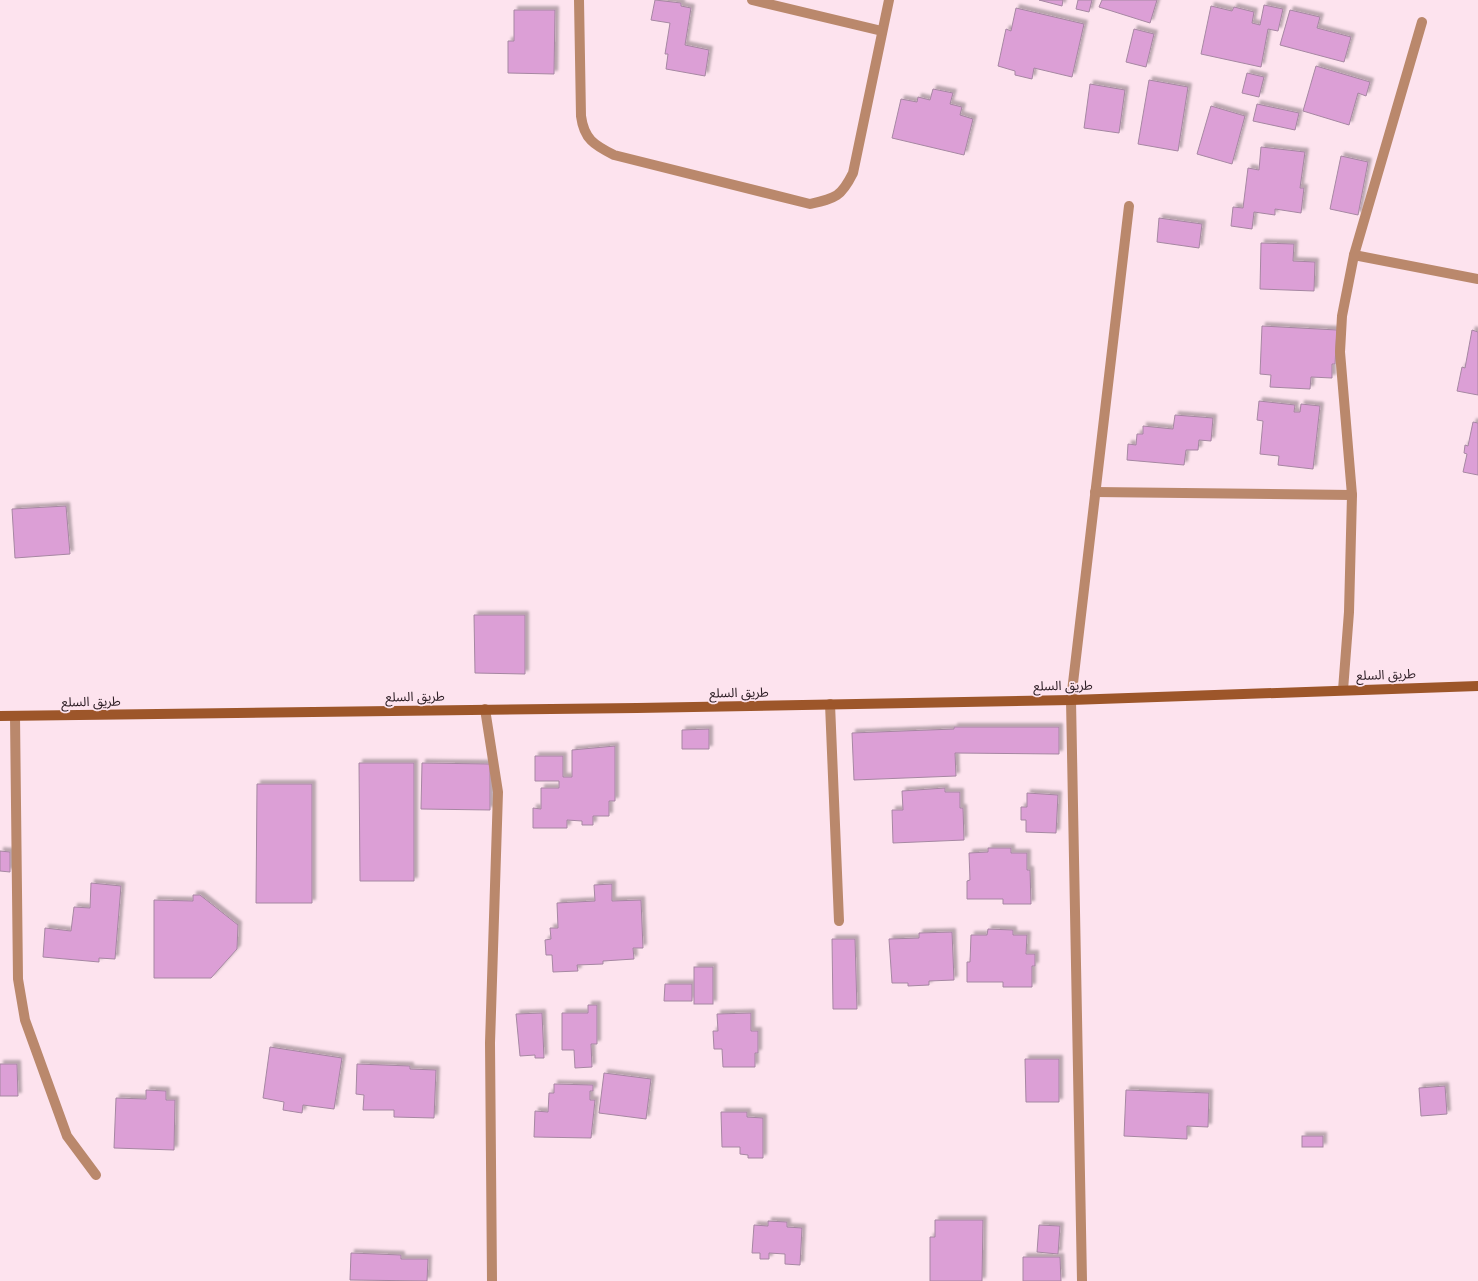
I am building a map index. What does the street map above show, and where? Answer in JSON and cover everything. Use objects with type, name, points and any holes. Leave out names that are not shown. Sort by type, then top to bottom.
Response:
[{"type":"street","points":[[579,0],[581,116],[582,126],[587,138],[599,148],[614,155],[810,204],[830,200],[844,191],[853,173],[888,0]]},
{"type":"street","points":[[752,0],[882,31]]},
{"type":"street","points":[[1343,690],[1349,612],[1352,495],[1340,352],[1342,316],[1354,255],[1422,22]]},
{"type":"street","points":[[1082,1281],[1071,700],[1129,206]]},
{"type":"street","points":[[1354,255],[1478,279]]},
{"type":"street","points":[[1095,492],[1352,495]]},
{"type":"street","name":"طريق السلع","points":[[0,716],[1071,700],[1478,686]]},
{"type":"street","points":[[830,704],[839,921]]},
{"type":"street","points":[[485,709],[498,792],[490,1043],[492,1281]]},
{"type":"street","points":[[15,716],[19,986],[25,1020],[67,1136],[96,1174]]},
{"type":"building","points":[[655,0],[681,3],[681,6],[691,8],[685,45],[709,50],[705,76],[666,69],[668,54],[665,54],[670,23],[651,20]]},
{"type":"building","points":[[1039,0],[1063,0],[1062,6]]},
{"type":"building","points":[[1078,0],[1092,0],[1089,12],[1076,9]]},
{"type":"building","points":[[1102,0],[1157,0],[1150,23],[1099,7]]},
{"type":"building","points":[[1264,5],[1283,9],[1278,31],[1268,29],[1261,67],[1201,54],[1211,6],[1232,11],[1234,7],[1254,12],[1252,23],[1260,25]]},
{"type":"building","points":[[1016,8],[1084,24],[1072,77],[1034,68],[1032,79],[1015,75],[1015,71],[998,66],[1006,29],[1011,31]]},
{"type":"building","points":[[514,10],[555,10],[554,74],[508,73],[508,41],[514,41]]},
{"type":"building","points":[[1290,10],[1320,17],[1317,28],[1351,37],[1344,62],[1280,45]]},
{"type":"building","points":[[1134,29],[1154,34],[1146,67],[1126,62]]},
{"type":"building","points":[[1316,66],[1370,82],[1366,96],[1358,93],[1349,125],[1303,111]]},
{"type":"building","points":[[1247,73],[1264,77],[1259,97],[1242,93]]},
{"type":"building","points":[[1149,80],[1188,87],[1178,151],[1138,144]]},
{"type":"building","points":[[1090,84],[1125,90],[1119,133],[1084,128]]},
{"type":"building","points":[[933,89],[953,93],[950,104],[962,107],[960,115],[973,119],[964,155],[892,138],[901,99],[917,102],[918,97],[930,100]]},
{"type":"building","points":[[1257,104],[1299,113],[1295,130],[1253,121]]},
{"type":"building","points":[[1211,106],[1245,116],[1232,164],[1197,154]]},
{"type":"building","points":[[1261,147],[1305,152],[1300,188],[1304,188],[1301,213],[1275,209],[1275,215],[1254,212],[1252,229],[1231,226],[1233,207],[1243,208],[1248,168],[1259,170]]},
{"type":"building","points":[[1341,156],[1368,162],[1358,215],[1330,209]]},
{"type":"building","points":[[1159,218],[1202,224],[1199,248],[1157,242]]},
{"type":"building","points":[[1261,243],[1294,244],[1293,261],[1315,262],[1314,291],[1260,289]]},
{"type":"building","points":[[1262,326],[1337,330],[1335,364],[1332,364],[1332,378],[1311,377],[1310,389],[1270,387],[1271,375],[1260,374]]},
{"type":"building","points":[[1472,330],[1478,332],[1478,395],[1457,391],[1462,367],[1465,368]]},
{"type":"building","points":[[1259,401],[1295,405],[1294,412],[1300,412],[1301,404],[1320,406],[1313,469],[1278,465],[1279,456],[1260,454],[1263,421],[1257,420]]},
{"type":"building","points":[[1175,415],[1213,418],[1211,441],[1199,440],[1198,450],[1186,450],[1184,465],[1127,460],[1128,444],[1136,445],[1137,434],[1143,434],[1143,426],[1173,429]]},
{"type":"building","points":[[1473,422],[1478,423],[1478,475],[1463,472],[1467,454],[1464,453],[1465,445],[1468,446]]},
{"type":"building","points":[[66,506],[70,554],[15,558],[12,509]]},
{"type":"building","points":[[474,615],[525,615],[525,674],[475,673]]},
{"type":"building","points":[[954,727],[1059,727],[1059,754],[955,753],[956,776],[854,780],[852,733],[954,729]]},
{"type":"building","points":[[709,729],[709,749],[682,749],[682,730]]},
{"type":"building","points":[[615,746],[615,801],[609,801],[609,816],[593,816],[593,825],[582,825],[582,821],[567,820],[567,828],[533,828],[533,808],[541,809],[541,788],[559,788],[559,781],[535,781],[535,756],[563,756],[563,777],[572,777],[572,750]]},
{"type":"building","points":[[359,763],[414,763],[414,881],[360,881]]},
{"type":"building","points":[[422,763],[490,764],[490,810],[421,809]]},
{"type":"building","points":[[257,784],[312,784],[312,903],[256,903]]},
{"type":"building","points":[[945,788],[945,792],[960,792],[960,808],[963,808],[964,840],[893,843],[892,810],[903,810],[902,791]]},
{"type":"building","points":[[1027,793],[1058,795],[1056,833],[1026,832],[1026,820],[1021,820],[1021,807],[1027,807]]},
{"type":"building","points":[[988,848],[1011,848],[1011,853],[1027,853],[1027,870],[1030,870],[1031,904],[1003,904],[1003,899],[967,899],[967,881],[970,880],[969,853],[988,852]]},
{"type":"building","points":[[0,851],[10,852],[10,872],[0,871]]},
{"type":"building","points":[[91,883],[121,886],[115,959],[99,958],[99,962],[43,957],[45,928],[71,931],[74,907],[90,908]]},
{"type":"building","points":[[612,884],[612,901],[641,900],[643,948],[633,948],[634,959],[603,961],[603,964],[577,965],[578,971],[553,972],[552,955],[546,955],[545,940],[551,939],[550,928],[558,928],[557,903],[595,901],[594,885]]},
{"type":"building","points":[[193,895],[200,895],[238,925],[237,949],[211,978],[154,978],[154,900],[193,901]]},
{"type":"building","points":[[988,929],[1013,930],[1013,935],[1027,935],[1026,954],[1035,954],[1035,966],[1032,966],[1032,987],[1003,987],[1003,982],[967,982],[967,962],[970,962],[971,935],[987,935]]},
{"type":"building","points":[[952,932],[954,980],[929,981],[929,985],[908,986],[908,983],[892,983],[889,939],[919,938],[919,933]]},
{"type":"building","points":[[832,939],[855,939],[857,1009],[833,1009]]},
{"type":"building","points":[[694,967],[713,967],[713,1004],[694,1004]]},
{"type":"building","points":[[665,984],[692,984],[692,1001],[664,1001]]},
{"type":"building","points":[[588,1005],[597,1005],[597,1044],[591,1044],[592,1067],[575,1068],[574,1050],[562,1050],[562,1013],[588,1013]]},
{"type":"building","points":[[542,1013],[544,1058],[535,1058],[535,1055],[520,1056],[516,1014]]},
{"type":"building","points":[[751,1013],[751,1031],[758,1031],[758,1053],[755,1053],[755,1067],[723,1067],[722,1049],[714,1049],[713,1031],[718,1031],[717,1014]]},
{"type":"building","points":[[270,1047],[342,1058],[334,1109],[303,1105],[302,1113],[283,1110],[284,1102],[263,1098]]},
{"type":"building","points":[[1025,1059],[1059,1059],[1059,1102],[1026,1102]]},
{"type":"building","points":[[0,1064],[17,1064],[18,1096],[0,1096]]},
{"type":"building","points":[[357,1064],[410,1066],[410,1069],[436,1070],[434,1118],[394,1117],[394,1110],[363,1110],[364,1095],[356,1094]]},
{"type":"building","points":[[604,1073],[651,1079],[646,1119],[599,1113]]},
{"type":"building","points":[[554,1084],[593,1085],[593,1091],[590,1091],[590,1100],[595,1100],[591,1138],[534,1137],[535,1111],[548,1112],[549,1093],[554,1093]]},
{"type":"building","points":[[1445,1086],[1447,1114],[1421,1116],[1419,1088]]},
{"type":"building","points":[[146,1090],[166,1091],[166,1100],[175,1100],[174,1150],[114,1148],[116,1098],[146,1099]]},
{"type":"building","points":[[1126,1090],[1209,1093],[1208,1127],[1187,1126],[1187,1139],[1124,1136]]},
{"type":"building","points":[[721,1112],[747,1112],[747,1117],[763,1118],[763,1158],[748,1158],[748,1155],[740,1154],[740,1147],[722,1147]]},
{"type":"building","points":[[1302,1136],[1323,1136],[1323,1147],[1302,1147]]},
{"type":"building","points":[[935,1220],[983,1220],[982,1281],[930,1281],[930,1237],[935,1237]]},
{"type":"building","points":[[768,1221],[787,1222],[787,1227],[802,1228],[800,1265],[785,1264],[785,1254],[769,1253],[769,1259],[760,1259],[760,1253],[752,1253],[754,1225],[768,1226]]},
{"type":"building","points":[[1039,1225],[1060,1226],[1058,1254],[1037,1252]]},
{"type":"building","points":[[351,1253],[401,1255],[401,1259],[428,1259],[427,1281],[350,1280]]},
{"type":"building","points":[[1023,1257],[1060,1257],[1061,1281],[1023,1281]]}]
